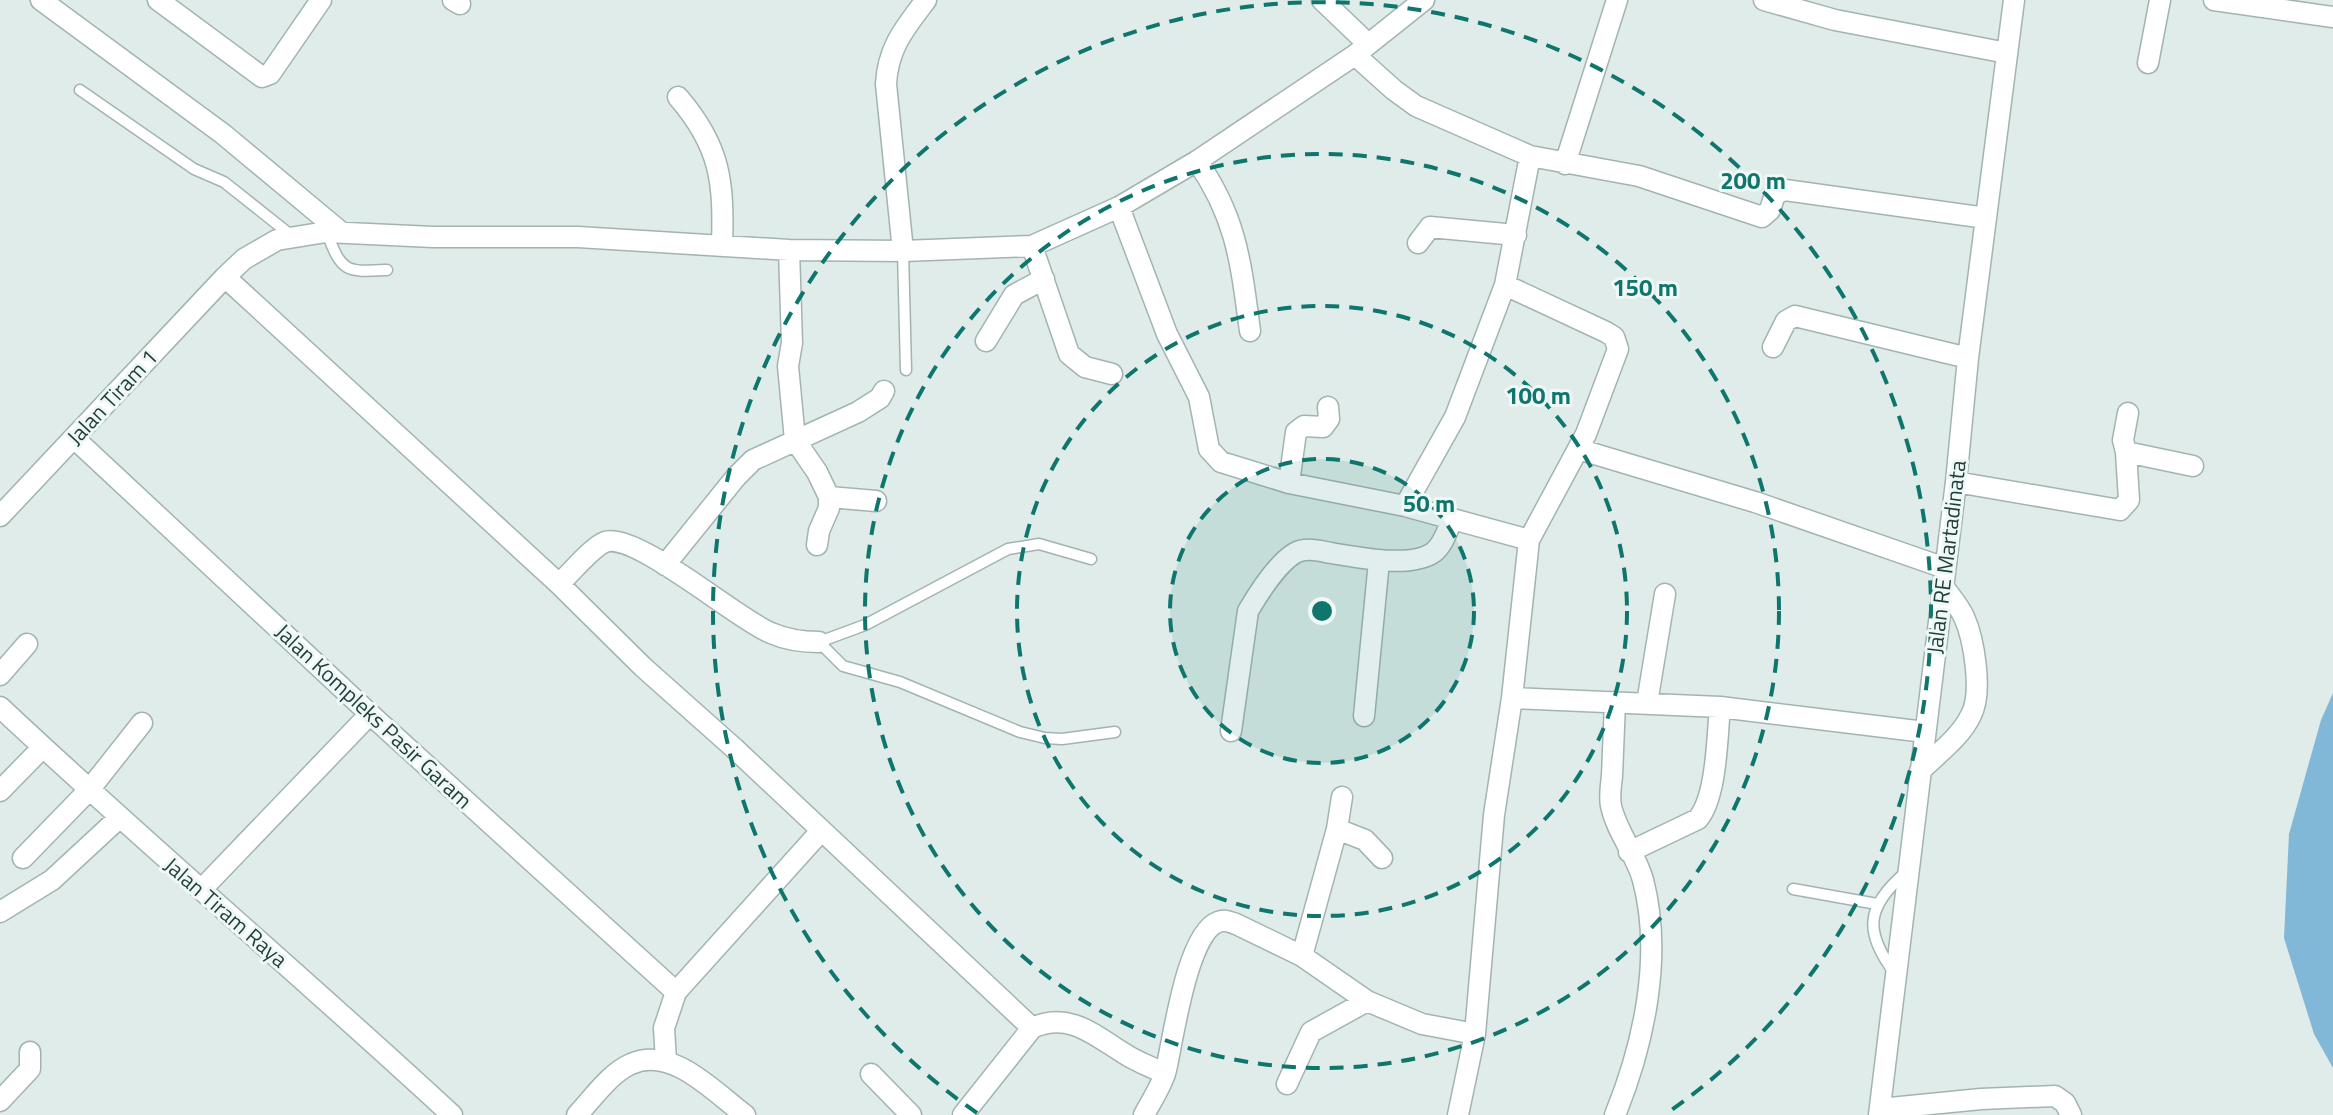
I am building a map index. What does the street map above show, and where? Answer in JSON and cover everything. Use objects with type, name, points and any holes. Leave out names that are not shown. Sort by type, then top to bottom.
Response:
[{"type":"street","points":[[41,0],[223,134],[334,232]]},
{"type":"street","points":[[163,1],[262,77],[270,74],[321,0]]},
{"type":"street","points":[[903,251],[886,84],[887,63],[897,38],[926,0]]},
{"type":"street","points":[[1322,0],[1394,90],[1416,106],[1530,156],[1639,176],[1762,217],[1770,210],[1775,194],[1785,190],[1986,218]]},
{"type":"street","points":[[1112,374],[1085,367],[1069,354],[1032,246],[1119,207],[1197,161],[1361,49],[1424,0]]},
{"type":"street","points":[[1565,164],[1617,0]]},
{"type":"street","points":[[1764,0],[1835,20],[2007,53]]},
{"type":"street","name":"Jalan RE Martadinata","points":[[1880,1112],[1956,482],[1968,358],[2014,0]]},
{"type":"street","points":[[2148,63],[2160,0]]},
{"type":"street","points":[[2214,0],[2312,7],[2333,17]]},
{"type":"street","points":[[678,97],[698,121],[714,153],[723,197],[722,246]]},
{"type":"street","points":[[1405,506],[1455,417],[1505,285],[1530,156]]},
{"type":"street","points":[[1197,161],[1226,211],[1238,246],[1250,331]]},
{"type":"street","points":[[1119,207],[1167,334],[1199,397],[1209,449],[1221,462],[1289,483],[1405,506],[1529,540]]},
{"type":"street","points":[[1418,243],[1430,227],[1516,235]]},
{"type":"street","name":"Jalan Tiram 1","points":[[0,516],[225,277],[264,246],[294,237],[334,232],[433,237],[578,237],[789,250],[903,251],[1032,246]]},
{"type":"street","points":[[789,250],[792,343],[788,366],[795,440],[817,472],[829,497],[829,508],[819,531],[817,545]]},
{"type":"street","points":[[225,277],[559,584],[643,667],[734,748],[1032,1028]]},
{"type":"street","points":[[986,341],[1014,295],[1044,279]]},
{"type":"street","points":[[1458,1115],[1475,1034],[1494,815],[1512,698],[1529,540],[1578,449],[1618,349],[1617,342],[1606,332],[1505,285]]},
{"type":"street","points":[[1773,347],[1786,321],[1795,316],[1968,358]]},
{"type":"street","points":[[665,565],[753,460],[858,412],[880,398],[884,391]]},
{"type":"street","points":[[1289,483],[1296,432],[1304,426],[1323,427],[1329,419],[1328,407]]},
{"type":"street","points":[[1956,482],[2116,511],[2127,505],[2129,500],[2123,440],[2128,413]]},
{"type":"street","name":"Jalan Kompleks Pasir Garam","points":[[74,438],[370,714],[676,992]]},
{"type":"street","points":[[1578,449],[1755,502],[1944,577],[1964,617],[1974,649],[1976,699],[1964,725],[1920,771]]},
{"type":"street","points":[[2126,452],[2193,466]]},
{"type":"street","points":[[829,497],[876,501]]},
{"type":"street","points":[[1231,731],[1248,611],[1286,561],[1296,552],[1312,549],[1379,561],[1422,558],[1440,546],[1452,520]]},
{"type":"street","points":[[559,584],[606,541],[624,544],[665,565],[769,632],[800,642],[819,642]]},
{"type":"street","points":[[1364,716],[1379,561]]},
{"type":"street","points":[[1647,703],[1665,594]]},
{"type":"street","points":[[0,675],[27,644]]},
{"type":"street","points":[[1512,698],[1720,707],[1925,732]]},
{"type":"street","points":[[1615,702],[1611,804],[1641,875],[1649,906],[1650,961],[1642,1032],[1626,1089],[1615,1115]]},
{"type":"street","name":"Jalan Tiram Raya","points":[[0,707],[119,818],[452,1115]]},
{"type":"street","points":[[1629,852],[1698,819],[1706,807],[1720,707]]},
{"type":"street","points":[[201,890],[370,714]]},
{"type":"street","points":[[23,858],[89,790],[142,723]]},
{"type":"street","points":[[0,791],[43,747]]},
{"type":"street","points":[[1302,956],[1337,829],[1342,797]]},
{"type":"street","points":[[0,912],[52,880],[119,818]]},
{"type":"street","points":[[1337,829],[1365,840],[1382,858]]},
{"type":"street","points":[[666,1061],[664,1028],[676,992],[821,831]]},
{"type":"street","points":[[1144,1115],[1165,1074],[1182,992],[1195,952],[1206,931],[1216,922],[1225,920],[1236,924],[1302,956],[1367,1001],[1422,1024],[1475,1034]]},
{"type":"street","points":[[1287,1084],[1311,1032],[1367,1001]]},
{"type":"street","points":[[963,1115],[1032,1028],[1045,1022],[1068,1023],[1089,1031],[1128,1056],[1165,1074]]},
{"type":"street","points":[[577,1115],[664,1028]]},
{"type":"street","points":[[0,1101],[30,1069],[30,1052]]},
{"type":"street","points":[[631,1064],[648,1059],[666,1061],[745,1115]]},
{"type":"street","points":[[871,1074],[911,1115]]},
{"type":"street","points":[[1880,1112],[1983,1107],[2055,1096],[2065,1103],[2071,1115]]},
{"type":"lane","points":[[80,90],[194,169],[224,182],[294,237]]},
{"type":"lane","points":[[334,232],[338,259],[347,268],[355,271],[387,270]]},
{"type":"lane","points":[[903,251],[906,370]]},
{"type":"lane","points":[[1091,559],[1039,544],[1008,549],[865,625],[819,642],[843,666],[900,682],[1020,732],[1062,739],[1115,732]]},
{"type":"lane","points":[[1896,976],[1878,951],[1873,935],[1877,904],[1886,890],[1909,869]]},
{"type":"lane","points":[[1793,889],[1877,904]]},
{"type":"water","points":[[2333,693],[2333,1068],[2314,1034],[2284,938],[2289,834],[2321,720]]}]
